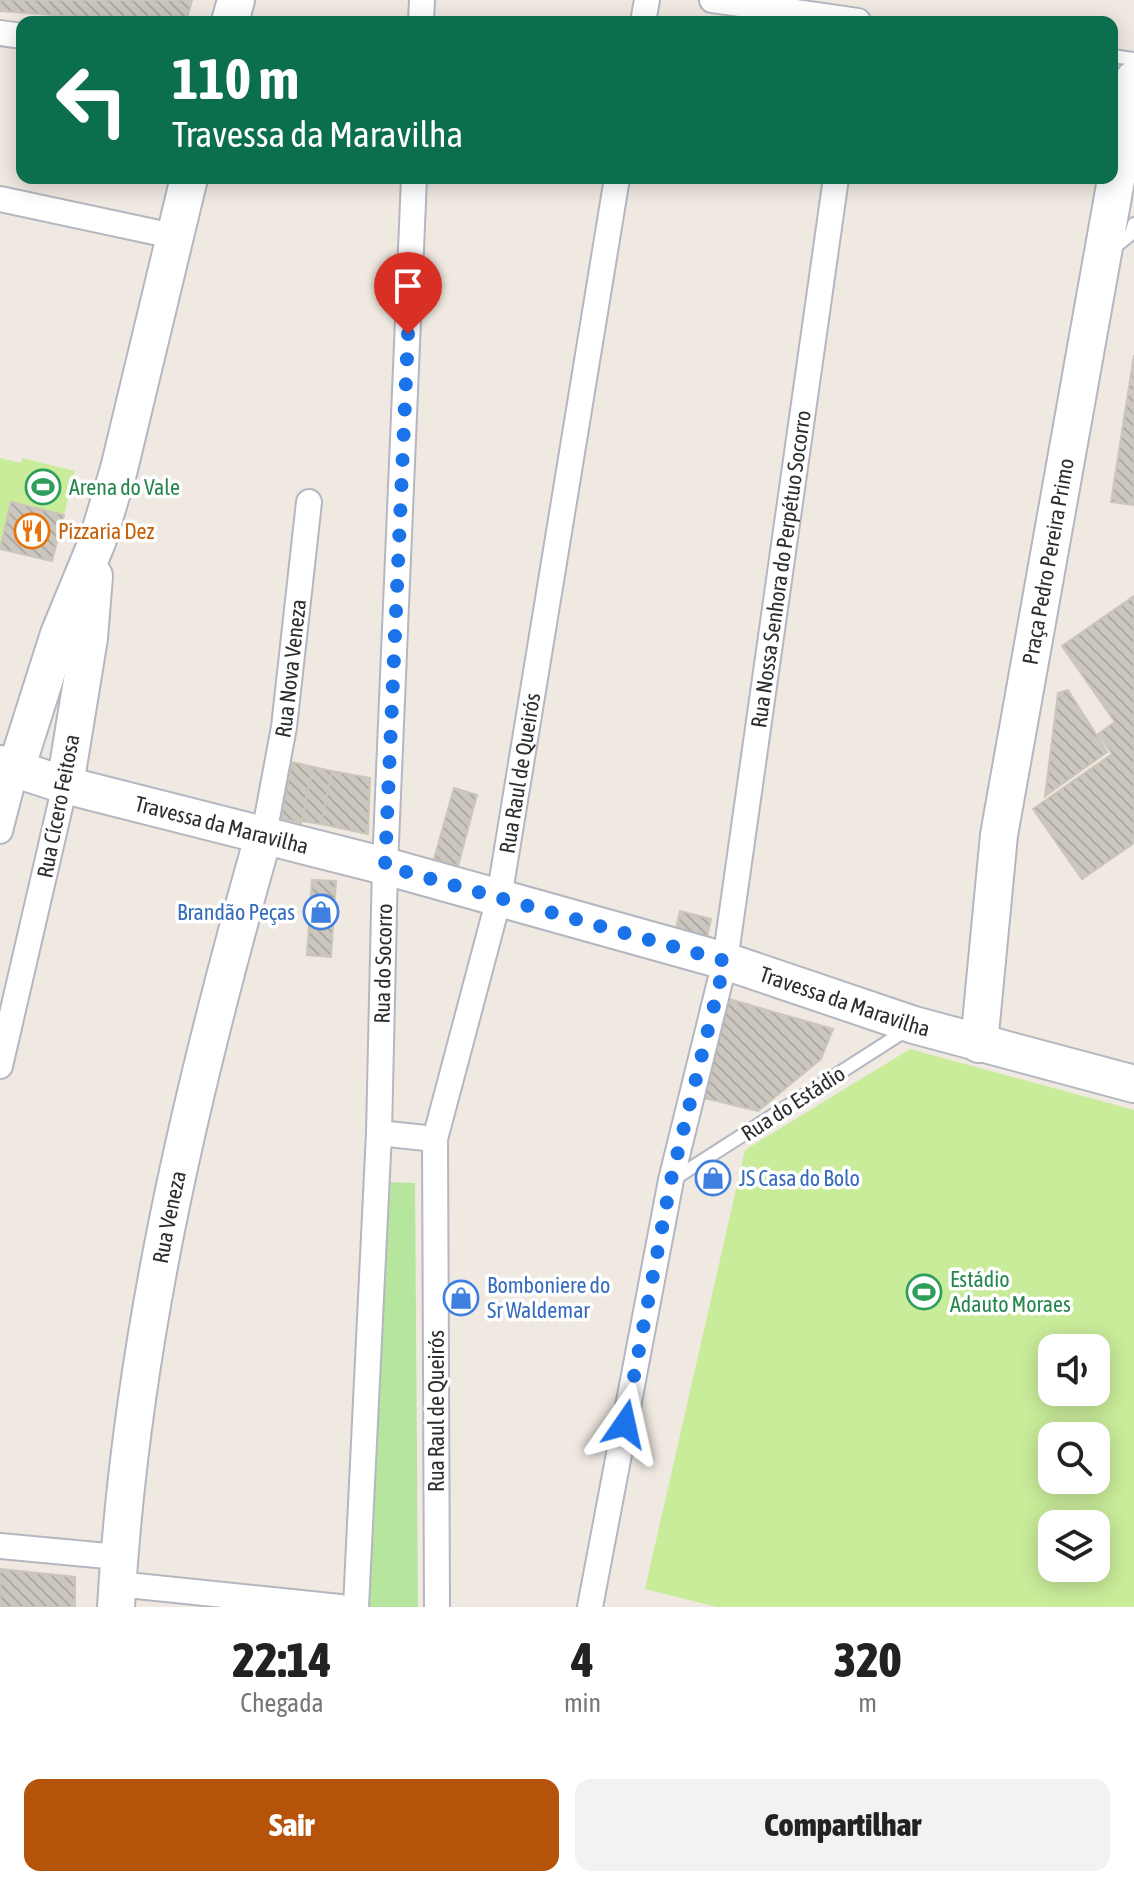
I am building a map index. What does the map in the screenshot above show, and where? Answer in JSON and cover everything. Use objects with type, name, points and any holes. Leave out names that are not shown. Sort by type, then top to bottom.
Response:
[{"type":"main road","name":"Praça Pedro Pereira Primo","points":[[1118,167],[1134,79]]},
{"type":"main road","name":"Rua Cícero Feitosa","points":[[8,766],[97,542],[119,469],[187,184]]},
{"type":"main road","name":"Praça Pedro Pereira Primo","points":[[979,1044],[999,835],[1115,184]]},
{"type":"main road","name":"Rua Cícero Feitosa","points":[[65,785],[89,638],[97,542]]},
{"type":"main road","name":"Travessa da Maravilha","points":[[8,766],[65,785],[385,866],[725,961],[914,1025],[1134,1084]]},
{"type":"main road","name":"Rua Veneza","points":[[117,1583],[136,1403],[154,1286],[220,987],[264,834]]},
{"type":"street","points":[[712,0],[861,16]]},
{"type":"street","name":"Rua do Socorro","points":[[356,1607],[379,1133],[385,866],[414,184]]},
{"type":"street","name":"Rua Raul de Queirós","points":[[437,1607],[435,1139],[499,898],[616,184]]},
{"type":"street","name":"Rua Nossa Senhora do Perpétuo Socorro","points":[[590,1607],[671,1180],[725,961],[835,184]]},
{"type":"street","points":[[0,199],[173,236]]},
{"type":"street","name":"Rua Nova Veneza","points":[[264,834],[284,727],[309,502]]},
{"type":"street","name":"Rua Cícero Feitosa","points":[[0,831],[8,766]]},
{"type":"street","name":"Rua Cícero Feitosa","points":[[0,1066],[65,785]]},
{"type":"street","points":[[379,1133],[435,1139]]},
{"type":"street","points":[[0,1546],[117,1583],[340,1607]]},
{"type":"lane","points":[[1102,255],[1119,246],[1131,234],[1134,224]]},
{"type":"lane","name":"Rua do Estádio","points":[[671,1180],[914,1025]]},
{"type":"green space","name":"Arena do Vale","points":[[0,458],[21,463],[22,458],[75,471],[64,515],[11,502],[0,547]]},
{"type":"green space","name":"Estádio Adauto Moraes","points":[[910,1049],[1134,1110],[1134,1607],[717,1607],[645,1589],[745,1150]]},
{"type":"green space","points":[[380,1182],[415,1183],[418,1607],[369,1607]]},
{"type":"building","points":[[0,0],[192,0],[188,16],[67,16],[0,11]]},
{"type":"building","points":[[1134,355],[1134,505],[1111,502]]},
{"type":"building","name":"Pizzaria Dez","points":[[11,502],[64,515],[52,561],[0,549]]},
{"type":"building","points":[[1134,596],[1134,843],[1082,879],[1033,809],[1112,754],[1098,734],[1115,722],[1062,646]]},
{"type":"building","points":[[1068,690],[1107,752],[1045,796],[1058,693]]},
{"type":"building","points":[[292,762],[313,767],[301,823],[280,818]]},
{"type":"building","points":[[313,767],[332,771],[321,824],[302,821]]},
{"type":"building","points":[[332,771],[370,778],[368,834],[321,824]]},
{"type":"building","points":[[454,788],[477,795],[458,866],[434,859]]},
{"type":"building","points":[[312,880],[336,881],[331,957],[307,955]]},
{"type":"building","points":[[680,911],[711,919],[705,945],[674,938]]},
{"type":"building","points":[[729,999],[833,1029],[821,1059],[758,1111],[704,1098]]},
{"type":"building","points":[[0,1569],[75,1577],[75,1607],[0,1607]]},
{"type":"place","name":"Arena do Vale","points":[[43,487]]},
{"type":"place","name":"Pizzaria Dez","points":[[32,531]]},
{"type":"place","name":"Brandão Peças","points":[[321,912]]},
{"type":"place","name":"JS Casa do Bolo","points":[[713,1178]]},
{"type":"place","name":"Estádio Adauto Moraes","points":[[924,1292]]},
{"type":"place","name":"Bomboniere do Sr Waldemar","points":[[461,1298]]},
{"type":"route","points":[[408,334],[385,866],[725,961],[671,1180],[625,1424]]}]
